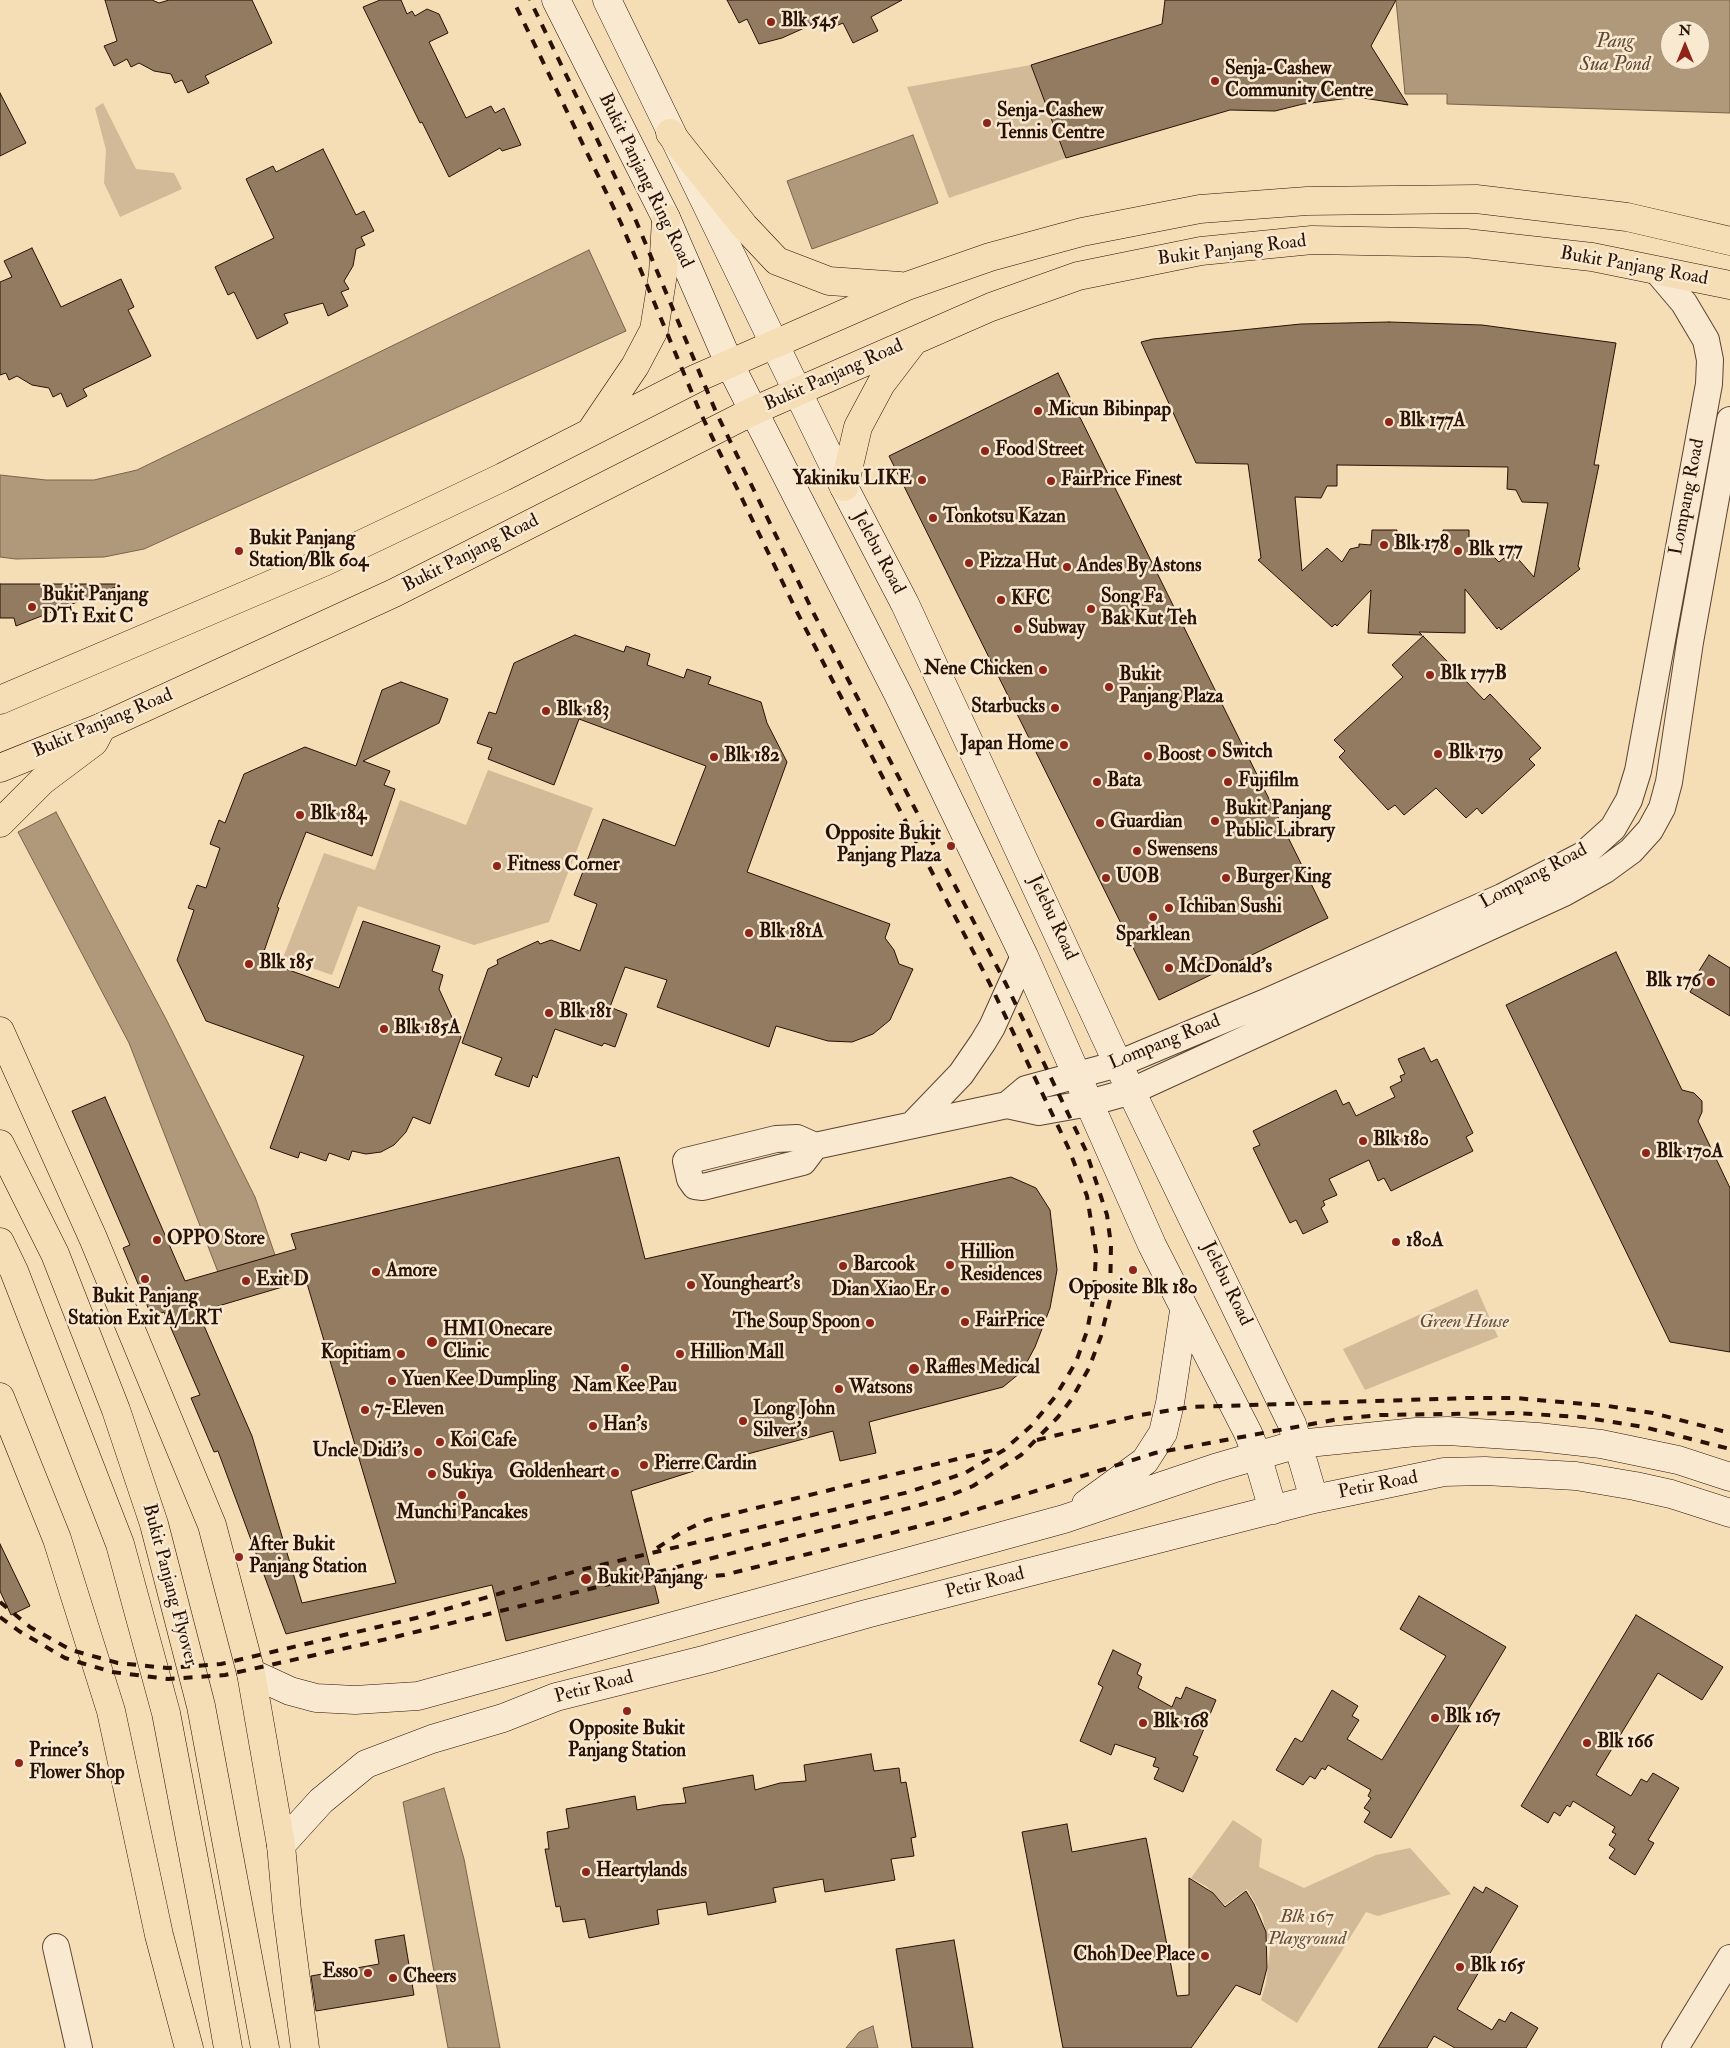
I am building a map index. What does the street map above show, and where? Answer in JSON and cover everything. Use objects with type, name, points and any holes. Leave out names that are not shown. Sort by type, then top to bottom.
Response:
[{"type":"main road","name":"Bukit Panjang Ring Road","points":[[556,0],[666,218],[729,364]]},
{"type":"main road","points":[[607,0],[774,344]]},
{"type":"main road","points":[[670,133],[744,226],[777,261],[829,281],[907,286]]},
{"type":"main road","points":[[0,700],[324,562],[503,477],[729,364],[907,286],[990,257],[1082,232],[1200,209],[1307,201],[1476,199],[1627,216],[1730,241]]},
{"type":"main road","points":[[590,432],[635,366],[654,330],[662,274],[666,218]]},
{"type":"main road","name":"Bukit Panjang Road","points":[[0,768],[102,726],[394,593],[753,411],[991,307],[1078,276],[1201,251],[1312,240],[1466,243],[1592,257],[1730,284]]},
{"type":"main road","points":[[844,487],[858,427],[881,384],[914,341]]},
{"type":"main road","name":"Jelebu Road","points":[[774,344],[844,487],[905,604],[1118,1064],[1292,1424],[1314,1499]]},
{"type":"main road","points":[[729,364],[898,694],[1024,956],[1088,1103],[1184,1311],[1248,1433],[1257,1455],[1272,1510]]},
{"type":"main road","points":[[0,823],[42,781],[94,742],[102,726]]},
{"type":"main road","points":[[0,1031],[93,1238],[212,1525],[251,1674],[281,1845],[287,1911],[305,2048]]},
{"type":"main road","name":"Bukit Panjang Flyover","points":[[0,1144],[55,1254],[116,1410],[154,1524],[201,1706],[265,2048]]},
{"type":"main road","name":"Bukit Panjang Flyover","points":[[0,1242],[14,1271],[120,1544],[166,1713],[228,2048]]},
{"type":"main road","points":[[1080,1560],[1080,1547],[1069,1531],[1058,1521],[1145,1461],[1162,1433],[1170,1403],[1184,1311]]},
{"type":"main road","points":[[0,1397],[57,1539],[112,1712],[159,1935],[189,2048]]},
{"type":"main road","name":"Petir Road","points":[[251,1674],[290,1691],[310,1697],[355,1700],[418,1696],[1058,1521],[1257,1455],[1298,1444],[1371,1435],[1432,1431],[1538,1437],[1601,1444],[1678,1460],[1730,1477]]},
{"type":"main road","name":"Petir Road","points":[[281,1845],[321,1801],[366,1764],[432,1739],[503,1718],[556,1697],[707,1659],[866,1614],[1314,1499],[1444,1472],[1485,1471],[1576,1476],[1671,1494],[1730,1513]]},
{"type":"main road","points":[[518,1669],[519,1677],[528,1692],[534,1695],[556,1697]]},
{"type":"street","name":"Lompang Road","points":[[1076,1076],[1118,1064],[1266,1002],[1502,897],[1583,855],[1613,828],[1629,800],[1638,771],[1709,384],[1710,360],[1706,340],[1684,303],[1656,270]]},
{"type":"street","name":"Lompang Road","points":[[1007,1105],[1039,1112],[1088,1103],[1132,1091],[1564,893],[1605,870],[1631,851],[1650,830],[1662,808],[1669,782],[1690,642],[1730,420]]},
{"type":"street","points":[[912,1126],[961,1074],[983,1042],[992,1027],[1024,956]]},
{"type":"street","points":[[815,1146],[1007,1105],[1026,1089],[1076,1076]]},
{"type":"street","points":[[56,1947],[79,2048]]},
{"type":"street","points":[[1674,2048],[1730,1958]]},
{"type":"green space","name":"Senja-Cashew Tennis Centre","points":[[1031,65],[1066,158],[949,198],[907,87]]},
{"type":"green space","points":[[103,103],[136,169],[174,173],[182,189],[120,217],[104,183],[106,150],[95,108]]},
{"type":"green space","points":[[488,770],[593,808],[549,922],[474,945],[358,906],[332,975],[283,958],[324,853],[375,870],[400,800],[466,825]]},
{"type":"green space","name":"Green House","points":[[1477,1289],[1498,1337],[1365,1390],[1343,1349]]},
{"type":"green space","name":"Blk 167 Playground","points":[[1233,1820],[1262,1839],[1259,1867],[1304,1888],[1376,1855],[1410,1848],[1451,1894],[1378,1916],[1366,1912],[1297,2023],[1261,2000],[1266,1983],[1270,1949],[1262,1915],[1247,1889],[1225,1905],[1206,1886],[1191,1878]]},
{"type":"water","name":"Pang Sua Pond","points":[[1396,0],[1730,0],[1730,113],[1447,104],[1447,94],[1405,94]]},
{"type":"water","points":[[913,135],[938,203],[812,249],[787,181]]},
{"type":"water","points":[[589,250],[626,331],[144,549],[104,557],[16,559],[0,557],[0,475],[46,480],[94,480],[137,470]]},
{"type":"water","points":[[56,812],[166,1019],[255,1197],[275,1255],[218,1272],[129,1043],[18,832]]},
{"type":"water","points":[[444,1788],[464,1859],[500,2048],[448,2048],[403,1802]]},
{"type":"water","points":[[873,2026],[878,2048],[846,2048],[859,2032]]},
{"type":"building","points":[[105,0],[152,0],[159,3],[169,0],[252,0],[272,43],[205,76],[209,83],[188,93],[182,80],[175,83],[171,74],[154,71],[139,63],[131,67],[127,59],[114,66],[104,46],[117,41]]},
{"type":"building","points":[[380,0],[401,0],[407,14],[412,11],[415,16],[427,9],[439,14],[448,33],[429,42],[466,118],[491,106],[495,113],[504,108],[521,145],[502,151],[500,148],[449,177],[422,122],[420,123],[363,7]]},
{"type":"building","name":"Blk 545","points":[[727,0],[902,0],[871,17],[878,31],[853,43],[843,23],[836,26],[831,16],[782,38],[759,44],[747,19],[739,23]]},
{"type":"building","name":"Senja-Cashew Community Centre","points":[[1165,0],[1396,0],[1371,46],[1408,105],[1357,97],[1303,104],[1275,111],[1230,110],[1066,158],[1031,65],[1162,24]]},
{"type":"building","points":[[0,93],[26,143],[0,156]]},
{"type":"building","points":[[323,149],[356,215],[364,211],[374,231],[361,237],[365,245],[356,249],[353,266],[344,281],[349,289],[341,292],[348,306],[328,316],[323,303],[284,314],[288,323],[257,339],[234,292],[228,295],[215,267],[274,238],[246,179],[273,166],[276,172]]},
{"type":"building","points":[[32,248],[61,307],[121,279],[134,307],[128,310],[151,356],[83,389],[87,396],[67,407],[61,393],[53,397],[49,388],[32,385],[17,376],[9,380],[6,373],[0,375],[0,282],[12,277],[4,261]]},
{"type":"building","name":"Blk 177A","points":[[1389,322],[1482,325],[1616,343],[1594,465],[1599,465],[1578,566],[1580,569],[1501,630],[1499,627],[1497,629],[1465,589],[1465,633],[1419,632],[1422,635],[1368,633],[1371,590],[1337,626],[1335,624],[1332,627],[1258,560],[1261,558],[1248,464],[1196,463],[1141,342],[1153,339],[1301,324]],"holes":[[[1337,465],[1508,467],[1507,489],[1516,490],[1522,502],[1548,503],[1534,577],[1512,552],[1499,562],[1483,546],[1469,545],[1469,530],[1443,530],[1443,545],[1396,545],[1397,530],[1372,530],[1371,545],[1359,544],[1359,547],[1350,549],[1342,562],[1327,548],[1302,571],[1295,497],[1321,498],[1327,486],[1337,486]]]},
{"type":"building","name":"Bukit Panjang Plaza","points":[[1058,373],[1328,918],[1159,1000],[889,456]]},
{"type":"building","name":"Bukit Panjang DT1 Exit C","points":[[0,584],[118,584],[118,586],[16,626],[14,618],[0,618]]},
{"type":"building","points":[[575,635],[624,652],[626,646],[650,654],[647,665],[684,678],[687,669],[711,677],[708,684],[761,702],[767,723],[787,762],[747,872],[890,924],[885,938],[894,950],[899,964],[913,969],[890,1020],[873,1034],[852,1042],[828,1041],[776,1026],[769,1047],[657,1007],[667,980],[625,967],[610,1007],[627,1014],[615,1047],[604,1043],[602,1046],[555,1029],[537,1078],[533,1075],[529,1087],[495,1075],[502,1058],[462,1043],[488,969],[498,964],[497,960],[538,941],[540,944],[551,940],[580,951],[597,904],[574,895],[603,819],[675,846],[706,766],[579,719],[554,785],[488,759],[492,748],[477,743],[489,712],[496,714],[514,663]]},
{"type":"building","name":"Blk 179","points":[[1423,636],[1484,700],[1490,694],[1541,748],[1529,759],[1535,765],[1482,814],[1477,808],[1466,818],[1436,788],[1404,815],[1395,805],[1388,810],[1339,757],[1345,751],[1334,740],[1403,677],[1392,665]]},
{"type":"building","points":[[401,682],[448,699],[439,723],[363,761],[390,771],[384,785],[395,789],[372,856],[306,832],[277,907],[279,908],[261,960],[339,988],[363,921],[440,946],[432,971],[443,975],[439,989],[461,1037],[430,1124],[413,1117],[406,1132],[394,1145],[381,1152],[366,1154],[352,1151],[349,1160],[329,1153],[326,1161],[300,1152],[298,1158],[270,1148],[304,1056],[206,1021],[177,960],[194,910],[188,908],[197,885],[206,888],[220,848],[210,844],[219,820],[225,823],[244,774],[305,747],[356,766],[382,690]]},
{"type":"building","name":"Blk 170A","points":[[1616,952],[1682,1090],[1694,1093],[1702,1101],[1702,1112],[1698,1121],[1730,1188],[1730,1352],[1670,1342],[1506,1005]]},
{"type":"building","name":"Blk 176","points":[[1709,955],[1730,968],[1730,1016],[1690,992],[1695,984],[1692,982]]},
{"type":"building","name":"Blk 180","points":[[1424,1048],[1431,1062],[1437,1059],[1473,1133],[1466,1137],[1473,1151],[1391,1191],[1384,1178],[1378,1181],[1369,1160],[1329,1179],[1337,1195],[1323,1201],[1325,1205],[1321,1208],[1328,1222],[1303,1234],[1296,1220],[1290,1223],[1269,1181],[1253,1148],[1260,1145],[1253,1131],[1336,1090],[1343,1105],[1349,1102],[1356,1116],[1395,1097],[1390,1087],[1402,1081],[1400,1076],[1405,1074],[1398,1059]]},
{"type":"building","name":"Hillion Mall","points":[[105,1097],[185,1281],[296,1249],[291,1234],[619,1157],[645,1259],[1011,1177],[1036,1188],[1050,1210],[1057,1270],[1050,1308],[1035,1347],[1020,1373],[1003,1387],[869,1422],[876,1453],[840,1461],[833,1431],[744,1455],[631,1491],[659,1603],[506,1641],[492,1585],[286,1634],[218,1451],[214,1452],[191,1398],[200,1395],[164,1312],[152,1317],[123,1248],[130,1245],[72,1111]],"holes":[[[306,1280],[396,1583],[302,1603],[252,1436],[198,1312]]]},
{"type":"building","points":[[0,1544],[30,1606],[11,1615],[0,1591]]},
{"type":"building","name":"Blk 167","points":[[1419,1596],[1506,1647],[1391,1838],[1364,1822],[1370,1812],[1364,1808],[1371,1798],[1368,1796],[1371,1790],[1328,1765],[1325,1770],[1322,1768],[1315,1779],[1310,1776],[1303,1785],[1276,1770],[1295,1738],[1302,1742],[1332,1690],[1358,1706],[1352,1716],[1359,1720],[1347,1739],[1382,1760],[1446,1656],[1400,1629]]},
{"type":"building","name":"Blk 166","points":[[1636,1615],[1723,1667],[1702,1700],[1658,1673],[1596,1775],[1631,1796],[1641,1779],[1647,1782],[1653,1773],[1679,1788],[1648,1840],[1654,1843],[1635,1875],[1609,1858],[1615,1849],[1609,1845],[1616,1834],[1612,1832],[1615,1827],[1573,1801],[1570,1807],[1567,1805],[1560,1816],[1554,1812],[1548,1823],[1521,1806]]},
{"type":"building","name":"Blk 168","points":[[1113,1650],[1141,1664],[1137,1674],[1142,1677],[1138,1688],[1172,1707],[1176,1697],[1181,1699],[1186,1687],[1216,1700],[1193,1755],[1198,1757],[1183,1792],[1154,1779],[1159,1768],[1153,1766],[1156,1758],[1115,1744],[1111,1755],[1080,1741],[1103,1687],[1098,1684]]},
{"type":"building","points":[[871,1754],[874,1771],[899,1768],[901,1783],[906,1782],[916,1837],[911,1838],[914,1856],[891,1859],[895,1880],[825,1892],[823,1879],[773,1888],[776,1902],[708,1915],[706,1902],[657,1910],[659,1924],[589,1938],[585,1919],[563,1922],[560,1906],[556,1907],[545,1849],[549,1849],[547,1832],[569,1828],[566,1809],[635,1796],[637,1810],[686,1803],[683,1788],[753,1775],[755,1790],[780,1783],[806,1781],[804,1765]]},
{"type":"building","points":[[1067,1824],[1072,1852],[1146,1838],[1177,1996],[1189,1995],[1189,1878],[1213,1893],[1225,1907],[1246,1891],[1266,1932],[1267,1968],[1260,1995],[1236,1985],[1191,2048],[1063,2048],[1022,1832]]},
{"type":"building","name":"Blk 165","points":[[1474,1887],[1483,1893],[1486,1887],[1518,1906],[1457,2009],[1492,2030],[1499,2019],[1505,2022],[1511,2012],[1538,2028],[1526,2048],[1455,2048],[1434,2036],[1427,2048],[1378,2048]]},
{"type":"building","name":"Esso","points":[[404,1935],[414,1995],[316,2011],[311,1976],[379,1964],[375,1940]]},
{"type":"building","points":[[954,1940],[973,2048],[912,2048],[896,1949]]},
{"type":"railway","points":[[0,1602],[30,1627],[71,1650],[118,1663],[167,1668],[221,1664],[416,1618],[580,1570],[909,1492],[965,1473],[1004,1450],[1031,1426],[1055,1397],[1076,1362],[1087,1331],[1094,1295],[1096,1252],[1087,1196],[1068,1147],[989,982],[797,612],[700,412],[621,223],[513,0]]},
{"type":"railway","points":[[0,1617],[19,1631],[65,1658],[112,1672],[168,1679],[225,1675],[387,1639],[913,1507],[944,1498],[973,1486],[1021,1455],[1058,1417],[1071,1400],[1089,1368],[1101,1336],[1110,1300],[1111,1245],[1107,1215],[1086,1151],[1006,984],[814,614],[716,412],[634,216],[530,0]]},
{"type":"railway","points":[[1037,1440],[1140,1415],[1191,1407],[1468,1398],[1515,1398],[1608,1406],[1653,1413],[1730,1433]]},
{"type":"railway","points":[[662,1574],[702,1577],[724,1575],[944,1520],[1155,1453],[1339,1419],[1380,1415],[1514,1413],[1581,1417],[1644,1427],[1730,1449]]},
{"type":"railway","points":[[657,1548],[682,1532],[707,1520],[998,1449]]},
{"type":"place","name":"Blk 545","points":[[771,22]]},
{"type":"place","name":"Senja-Cashew Community Centre","points":[[1215,81]]},
{"type":"place","name":"Senja-Cashew Tennis Centre","points":[[987,123]]},
{"type":"place","name":"Micun Bibinpap","points":[[1038,411]]},
{"type":"place","name":"Blk 177A","points":[[1389,422]]},
{"type":"place","name":"Food Street","points":[[985,451]]},
{"type":"place","name":"Yakiniku LIKE","points":[[922,480]]},
{"type":"place","name":"FairPrice Finest","points":[[1051,481]]},
{"type":"place","name":"Tonkotsu Kazan","points":[[933,518]]},
{"type":"place","name":"Blk 178","points":[[1384,545]]},
{"type":"place","name":"Bukit Panjang Station/Blk 604","points":[[239,551]]},
{"type":"place","name":"Blk 177","points":[[1458,551]]},
{"type":"place","name":"Pizza Hut","points":[[969,563]]},
{"type":"place","name":"Andes By Astons","points":[[1067,567]]},
{"type":"place","name":"KFC","points":[[1001,600]]},
{"type":"place","name":"Bukit Panjang DT1 Exit C","points":[[32,607]]},
{"type":"place","name":"Song Fa Bak Kut Teh","points":[[1091,609]]},
{"type":"place","name":"Subway","points":[[1018,629]]},
{"type":"place","name":"Nene Chicken","points":[[1043,670]]},
{"type":"place","name":"Blk 177B","points":[[1430,675]]},
{"type":"place","name":"Bukit Panjang Plaza","points":[[1109,687]]},
{"type":"place","name":"Starbucks","points":[[1055,708]]},
{"type":"place","name":"Blk 183","points":[[546,711]]},
{"type":"place","name":"Japan Home","points":[[1064,745]]},
{"type":"place","name":"Switch","points":[[1212,753]]},
{"type":"place","name":"Blk 179","points":[[1438,754]]},
{"type":"place","name":"Boost","points":[[1148,756]]},
{"type":"place","name":"Blk 182","points":[[714,757]]},
{"type":"place","name":"Bata","points":[[1097,782]]},
{"type":"place","name":"Fujifilm","points":[[1228,782]]},
{"type":"place","name":"Blk 184","points":[[300,815]]},
{"type":"place","name":"Bukit Panjang Public Library","points":[[1215,821]]},
{"type":"place","name":"Guardian","points":[[1100,823]]},
{"type":"place","name":"Opposite Bukit Panjang Plaza","points":[[951,846]]},
{"type":"place","name":"Swensens","points":[[1137,851]]},
{"type":"place","name":"Fitness Corner","points":[[497,866]]},
{"type":"place","name":"UOB","points":[[1106,878]]},
{"type":"place","name":"Burger King","points":[[1226,878]]},
{"type":"place","name":"Ichiban Sushi","points":[[1169,908]]},
{"type":"place","name":"Sparklean","points":[[1153,917]]},
{"type":"place","name":"Blk 181A","points":[[749,933]]},
{"type":"place","name":"Blk 185","points":[[249,964]]},
{"type":"place","name":"McDonald's","points":[[1169,968]]},
{"type":"place","name":"Blk 176","points":[[1711,982]]},
{"type":"place","name":"Blk 181","points":[[549,1013]]},
{"type":"place","name":"Blk 185A","points":[[384,1029]]},
{"type":"place","name":"Blk 180","points":[[1363,1141]]},
{"type":"place","name":"Blk 170A","points":[[1646,1153]]},
{"type":"place","name":"OPPO Store","points":[[157,1240]]},
{"type":"place","name":"180A","points":[[1396,1242]]},
{"type":"place","name":"Hillion Residences","points":[[950,1265]]},
{"type":"place","name":"Barcook","points":[[843,1266]]},
{"type":"place","name":"Opposite Blk 180","points":[[1133,1270]]},
{"type":"place","name":"Amore","points":[[376,1272]]},
{"type":"place","name":"Bukit Panjang Station Exit A/LRT","points":[[145,1279]]},
{"type":"place","name":"Exit D","points":[[246,1281]]},
{"type":"place","name":"Youngheart’s","points":[[691,1285]]},
{"type":"place","name":"Dian Xiao Er","points":[[945,1291]]},
{"type":"place","name":"FairPrice","points":[[965,1322]]},
{"type":"place","name":"The Soup Spoon","points":[[870,1323]]},
{"type":"place","name":"HMI Onecare Clinic","points":[[432,1342]]},
{"type":"place","name":"Kopitiam","points":[[401,1354]]},
{"type":"place","name":"Hillion Mall","points":[[680,1354]]},
{"type":"place","name":"Nam Kee Pau","points":[[625,1368]]},
{"type":"place","name":"Raffles Medical","points":[[914,1369]]},
{"type":"place","name":"Yuen Kee Dumpling","points":[[392,1381]]},
{"type":"place","name":"Watsons","points":[[839,1389]]},
{"type":"place","name":"7-Eleven","points":[[365,1410]]},
{"type":"place","name":"Long John Silver's","points":[[743,1421]]},
{"type":"place","name":"Han's","points":[[593,1426]]},
{"type":"place","name":"Koi Cafe","points":[[440,1442]]},
{"type":"place","name":"Uncle Didi’s","points":[[418,1452]]},
{"type":"place","name":"Pierre Cardin","points":[[644,1465]]},
{"type":"place","name":"Goldenheart","points":[[615,1473]]},
{"type":"place","name":"Sukiya","points":[[432,1474]]},
{"type":"place","name":"Munchi Pancakes","points":[[462,1495]]},
{"type":"place","name":"After Bukit Panjang Station","points":[[239,1557]]},
{"type":"place","name":"Bukit Panjang","points":[[586,1579]]},
{"type":"place","name":"Opposite Bukit Panjang Station","points":[[627,1711]]},
{"type":"place","name":"Blk 167","points":[[1435,1718]]},
{"type":"place","name":"Blk 168","points":[[1143,1723]]},
{"type":"place","name":"Blk 166","points":[[1587,1743]]},
{"type":"place","name":"Prince's Flower Shop","points":[[19,1763]]},
{"type":"place","name":"Heartylands","points":[[586,1872]]},
{"type":"place","name":"Choh Dee Place","points":[[1205,1956]]},
{"type":"place","name":"Blk 165","points":[[1460,1967]]},
{"type":"place","name":"Esso","points":[[368,1973]]},
{"type":"place","name":"Cheers","points":[[393,1978]]}]
